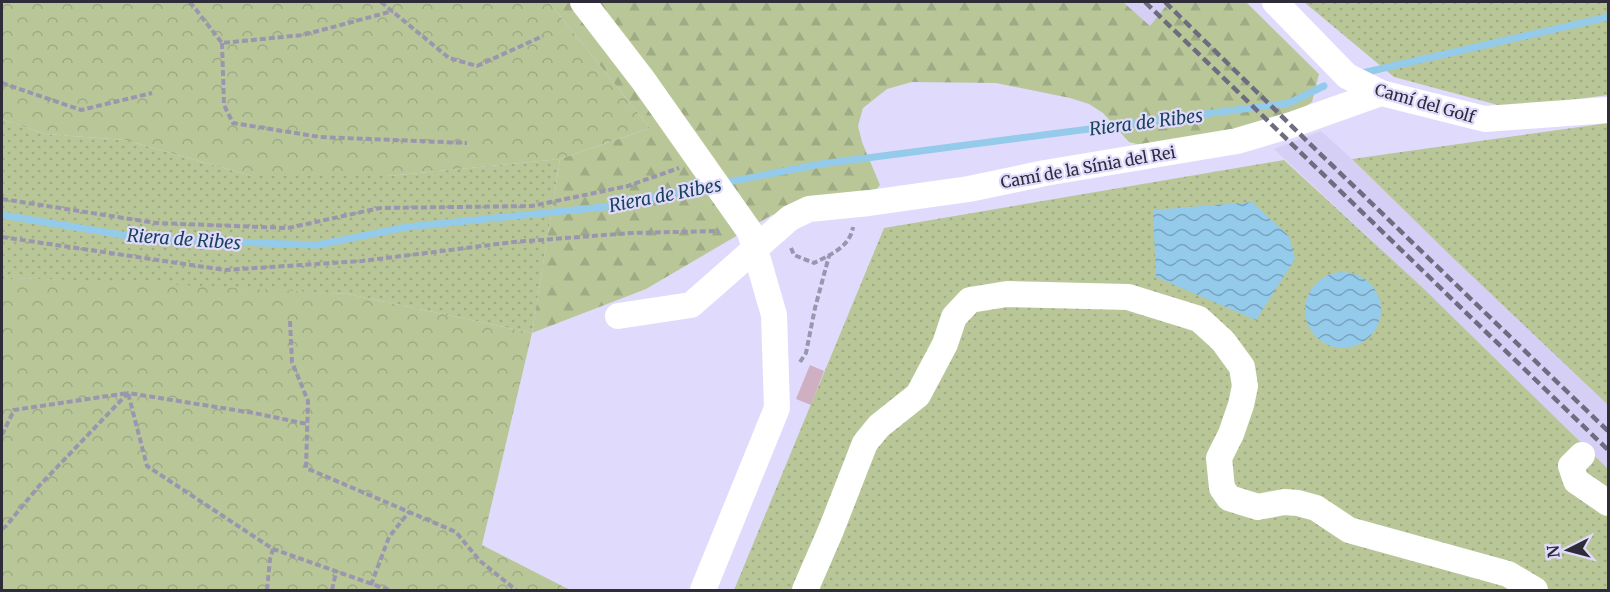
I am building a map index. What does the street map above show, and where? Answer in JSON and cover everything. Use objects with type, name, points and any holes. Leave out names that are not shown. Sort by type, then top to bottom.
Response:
[{"type":"street","points":[[583,2],[643,80],[750,232],[774,315],[777,408],[703,591]]},
{"type":"street","name":"Camí del Golf","points":[[1276,3],[1347,76],[1381,93],[1485,120],[1608,110]]},
{"type":"street","name":"Camí de la Sínia del Rei","points":[[618,316],[691,305],[790,218],[809,209],[969,189],[1045,173],[1237,141],[1291,125],[1381,93]]},
{"type":"street","points":[[805,591],[865,443],[879,426],[918,395],[945,344],[954,317],[970,300],[1007,294],[1128,297],[1199,319],[1223,341],[1242,367],[1245,386],[1241,405],[1231,434],[1219,458],[1222,488],[1229,498],[1258,507],[1284,502],[1316,508],[1349,530],[1508,574],[1535,591]]},
{"type":"street","points":[[1582,454],[1571,466],[1576,481],[1608,503]]},
{"type":"path","points":[[190,2],[222,43],[224,105],[233,123],[320,137],[467,143]]},
{"type":"path","points":[[381,2],[448,58],[477,66],[543,36]]},
{"type":"path","points":[[222,43],[303,35],[393,11]]},
{"type":"path","points":[[2,83],[81,110],[152,93]]},
{"type":"path","points":[[2,199],[156,223],[288,228],[380,208],[532,206],[628,186],[700,161]]},
{"type":"path","points":[[790,218],[787,240],[794,255],[814,263],[829,256],[814,308],[806,353],[799,363]]},
{"type":"path","points":[[2,237],[225,270],[362,261],[514,242],[631,234],[729,231]]},
{"type":"path","points":[[290,321],[292,362],[308,401],[306,468],[456,532],[480,561],[516,591]]},
{"type":"path","points":[[2,435],[14,410],[128,393],[308,424]]},
{"type":"path","points":[[2,529],[39,486],[128,393]]},
{"type":"path","points":[[128,393],[147,466],[273,549],[389,591]]},
{"type":"path","points":[[371,585],[389,537],[410,512]]},
{"type":"path","points":[[267,591],[273,549]]},
{"type":"path","points":[[332,591],[336,572]]},
{"type":"shaded area","points":[[1123,2],[1169,2],[1150,27]]},
{"type":"shaded area","points":[[1321,131],[1608,405],[1608,469],[1423,288],[1274,149]]},
{"type":"green space","points":[[2,2],[549,2],[650,128],[560,159],[388,176],[252,176],[125,140],[45,134],[2,119]]},
{"type":"green space","points":[[549,2],[1123,2],[1150,26],[1169,2],[1246,2],[1319,74],[1312,102],[1282,122],[1145,146],[1129,142],[1103,113],[1089,104],[1070,98],[996,83],[912,82],[887,89],[863,108],[858,126],[862,142],[880,185],[868,199],[772,215],[646,289],[532,333],[560,159],[650,128]]},
{"type":"green space","points":[[1304,2],[1608,2],[1608,95],[1509,108],[1394,77]]},
{"type":"green space","points":[[2,119],[45,134],[125,140],[252,176],[388,176],[560,159],[532,333],[348,294],[2,276]]},
{"type":"green space","points":[[1608,123],[1608,405],[1352,159]]},
{"type":"green space","points":[[1284,160],[1423,288],[1608,469],[1608,590],[734,590],[884,228]]},
{"type":"green space","points":[[2,276],[348,294],[532,333],[482,545],[570,590],[2,590]]},
{"type":"water","points":[[1252,202],[1289,236],[1295,259],[1256,320],[1156,277],[1153,210]]},
{"type":"water","points":[[1336,272],[1350,272],[1364,278],[1375,289],[1381,303],[1378,325],[1370,337],[1350,348],[1336,348],[1322,342],[1311,331],[1305,317],[1305,303],[1311,289],[1322,278]]},
{"type":"building","points":[[810,365],[824,371],[811,405],[796,399]]},
{"type":"waterway","name":"Riera de Ribes","points":[[1358,74],[1608,17]]},
{"type":"waterway","name":"Riera de Ribes","points":[[723,183],[821,164],[1289,103],[1324,86]]},
{"type":"waterway","name":"Riera de Ribes","points":[[2,215],[147,239],[317,245],[407,227],[604,207],[712,186]]},
{"type":"railway","points":[[1145,2],[1608,450]]},
{"type":"railway","points":[[1165,2],[1608,431]]}]
